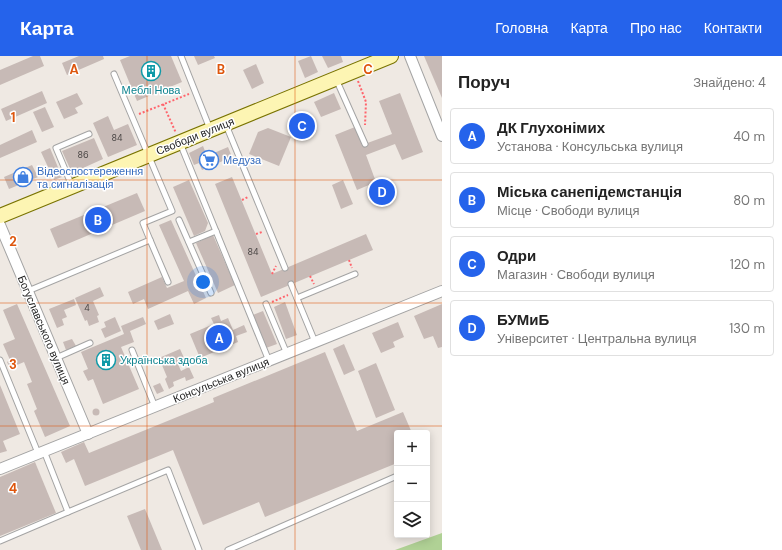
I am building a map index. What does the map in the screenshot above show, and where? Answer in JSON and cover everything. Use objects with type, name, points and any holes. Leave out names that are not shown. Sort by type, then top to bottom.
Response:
[{"type":"main road","name":"Свободи вулиця","points":[[0,216],[391,56]]},
{"type":"street","points":[[410,56],[442,136]]},
{"type":"street","name":"Богуславського вулиця","points":[[0,225],[88,434]]},
{"type":"street","name":"Консульська вулиця","points":[[0,469],[442,291]]},
{"type":"lane","points":[[181,56],[211,130]]},
{"type":"lane","points":[[114,74],[172,211],[142,223],[168,282]]},
{"type":"lane","points":[[336,78],[365,144]]},
{"type":"lane","points":[[225,124],[285,268]]},
{"type":"lane","points":[[72,187],[56,148],[89,134]]},
{"type":"lane","points":[[180,143],[269,361]]},
{"type":"lane","points":[[179,220],[211,293]]},
{"type":"lane","points":[[189,242],[216,231]]},
{"type":"lane","points":[[28,291],[150,240]]},
{"type":"lane","points":[[297,298],[355,274]]},
{"type":"lane","points":[[291,284],[315,342]]},
{"type":"lane","points":[[266,304],[287,354]]},
{"type":"lane","points":[[56,358],[90,343]]},
{"type":"lane","points":[[132,350],[155,407]]},
{"type":"lane","points":[[0,360],[68,512]]},
{"type":"lane","points":[[0,541],[168,470],[199,550]]},
{"type":"lane","points":[[228,550],[394,477]]},
{"type":"path","points":[[354,71],[366,102],[365,144]]},
{"type":"path","points":[[132,117],[195,92]]},
{"type":"path","points":[[164,104],[180,143]]},
{"type":"green space","points":[[442,533],[442,550],[395,550],[430,538]]},
{"type":"building","points":[[33,56],[40,56],[44,66],[0,85],[0,70]]},
{"type":"building","points":[[79,56],[103,56],[104,59],[67,75],[62,63]]},
{"type":"building","name":"Меблі Нова","points":[[130,56],[171,56],[182,82],[137,101],[120,60]]},
{"type":"building","points":[[194,56],[214,56],[215,58],[198,65]]},
{"type":"building","points":[[311,56],[318,72],[305,78],[298,61]]},
{"type":"building","points":[[322,56],[341,56],[343,62],[328,68]]},
{"type":"building","points":[[424,56],[442,56],[442,98]]},
{"type":"building","points":[[256,64],[264,83],[252,89],[243,70]]},
{"type":"building","points":[[42,91],[47,103],[6,121],[1,109]]},
{"type":"building","points":[[77,93],[83,104],[75,108],[78,113],[64,119],[56,102]]},
{"type":"building","points":[[334,93],[341,109],[321,117],[314,102]]},
{"type":"building","points":[[400,93],[423,152],[402,160],[395,144],[366,155],[376,182],[357,190],[335,135],[355,127],[362,145],[392,134],[379,101]]},
{"type":"building","points":[[45,107],[54,127],[42,132],[33,112]]},
{"type":"building","points":[[304,111],[313,132],[300,138],[294,124],[299,113]]},
{"type":"building","points":[[108,116],[114,130],[128,124],[137,145],[108,157],[93,123]]},
{"type":"building","points":[[268,128],[291,137],[279,166],[249,154],[258,132]]},
{"type":"building","points":[[32,130],[37,142],[0,158],[0,145]]},
{"type":"building","points":[[94,138],[103,159],[72,173],[62,151]]},
{"type":"building","name":"Медуза","points":[[203,146],[207,156],[228,147],[232,157],[202,170],[199,163],[194,165],[189,153]]},
{"type":"building","points":[[50,148],[62,177],[54,180],[41,152]]},
{"type":"building","points":[[32,165],[38,177],[9,189],[4,177]]},
{"type":"building","points":[[232,177],[272,274],[366,234],[373,250],[261,297],[215,184]]},
{"type":"building","points":[[189,180],[208,223],[205,231],[194,236],[173,187]]},
{"type":"building","points":[[343,180],[353,204],[341,209],[332,185]]},
{"type":"building","points":[[137,193],[145,211],[58,248],[50,229]]},
{"type":"building","points":[[171,220],[206,298],[194,304],[188,291],[148,309],[144,299],[133,304],[128,292],[162,277],[167,288],[184,281],[159,225]]},
{"type":"building","points":[[213,235],[235,285],[218,293],[196,243]]},
{"type":"building","points":[[100,287],[104,296],[93,301],[99,315],[97,316],[99,322],[89,326],[87,320],[85,321],[75,298]]},
{"type":"building","points":[[74,299],[76,305],[64,310],[67,317],[62,319],[64,325],[57,328],[49,309]]},
{"type":"building","points":[[285,302],[297,335],[286,339],[274,307]]},
{"type":"building","points":[[17,304],[70,426],[45,437],[34,411],[37,409],[27,384],[32,382],[24,362],[10,368],[7,362],[10,360],[3,344],[15,339],[3,310]]},
{"type":"building","points":[[442,304],[442,347],[438,348],[433,336],[424,339],[414,316]]},
{"type":"building","points":[[263,311],[277,344],[266,348],[253,315]]},
{"type":"building","points":[[170,314],[174,324],[158,330],[154,321]]},
{"type":"building","points":[[219,315],[221,321],[228,318],[233,330],[244,325],[247,332],[236,336],[238,342],[200,358],[190,334],[214,324],[211,318]]},
{"type":"building","points":[[115,317],[121,331],[105,338],[101,329],[106,327],[104,322]]},
{"type":"building","name":"Українська здоба","points":[[143,317],[146,324],[130,331],[134,342],[121,347],[139,389],[103,404],[93,379],[88,381],[83,371],[88,369],[81,352],[124,334],[121,326]]},
{"type":"building","points":[[398,322],[404,337],[393,342],[395,347],[381,353],[372,333]]},
{"type":"building","points":[[72,339],[76,346],[66,350],[63,342]]},
{"type":"building","points":[[344,344],[355,370],[344,375],[333,349]]},
{"type":"building","points":[[180,349],[185,360],[178,364],[181,371],[189,367],[194,378],[186,381],[185,377],[173,382],[174,386],[169,389],[165,379],[167,377],[159,358]]},
{"type":"building","points":[[325,352],[357,431],[403,412],[411,430],[394,430],[394,464],[265,517],[259,502],[203,525],[173,450],[85,486],[74,459],[66,463],[61,452],[84,442],[89,453],[214,402],[213,398]]},
{"type":"building","points":[[376,363],[395,410],[376,418],[358,371]]},
{"type":"building","points":[[160,383],[164,391],[157,394],[153,386]]},
{"type":"building","points":[[0,385],[20,434],[3,441],[7,451],[0,453]]},
{"type":"building","points":[[96,408],[99,409],[99,415],[96,416],[93,415],[92,412],[93,409]]},
{"type":"building","points":[[35,462],[56,513],[0,536],[0,477]]},
{"type":"building","points":[[145,509],[162,550],[141,550],[127,516]]},
{"type":"place","name":"Меблі Нова","points":[[151,71]]},
{"type":"place","name":"Одри","points":[[302,126]]},
{"type":"place","name":"Медуза","points":[[209,160]]},
{"type":"place","name":"Відеоспостереження та сигналізація","points":[[23,177]]},
{"type":"place","name":"БУМиБ","points":[[382,192]]},
{"type":"place","name":"Міська санепідемстанція","points":[[98,220]]},
{"type":"place","name":"ДК Глухонімих","points":[[219,338]]},
{"type":"place","name":"Українська здоба","points":[[106,360]]}]
